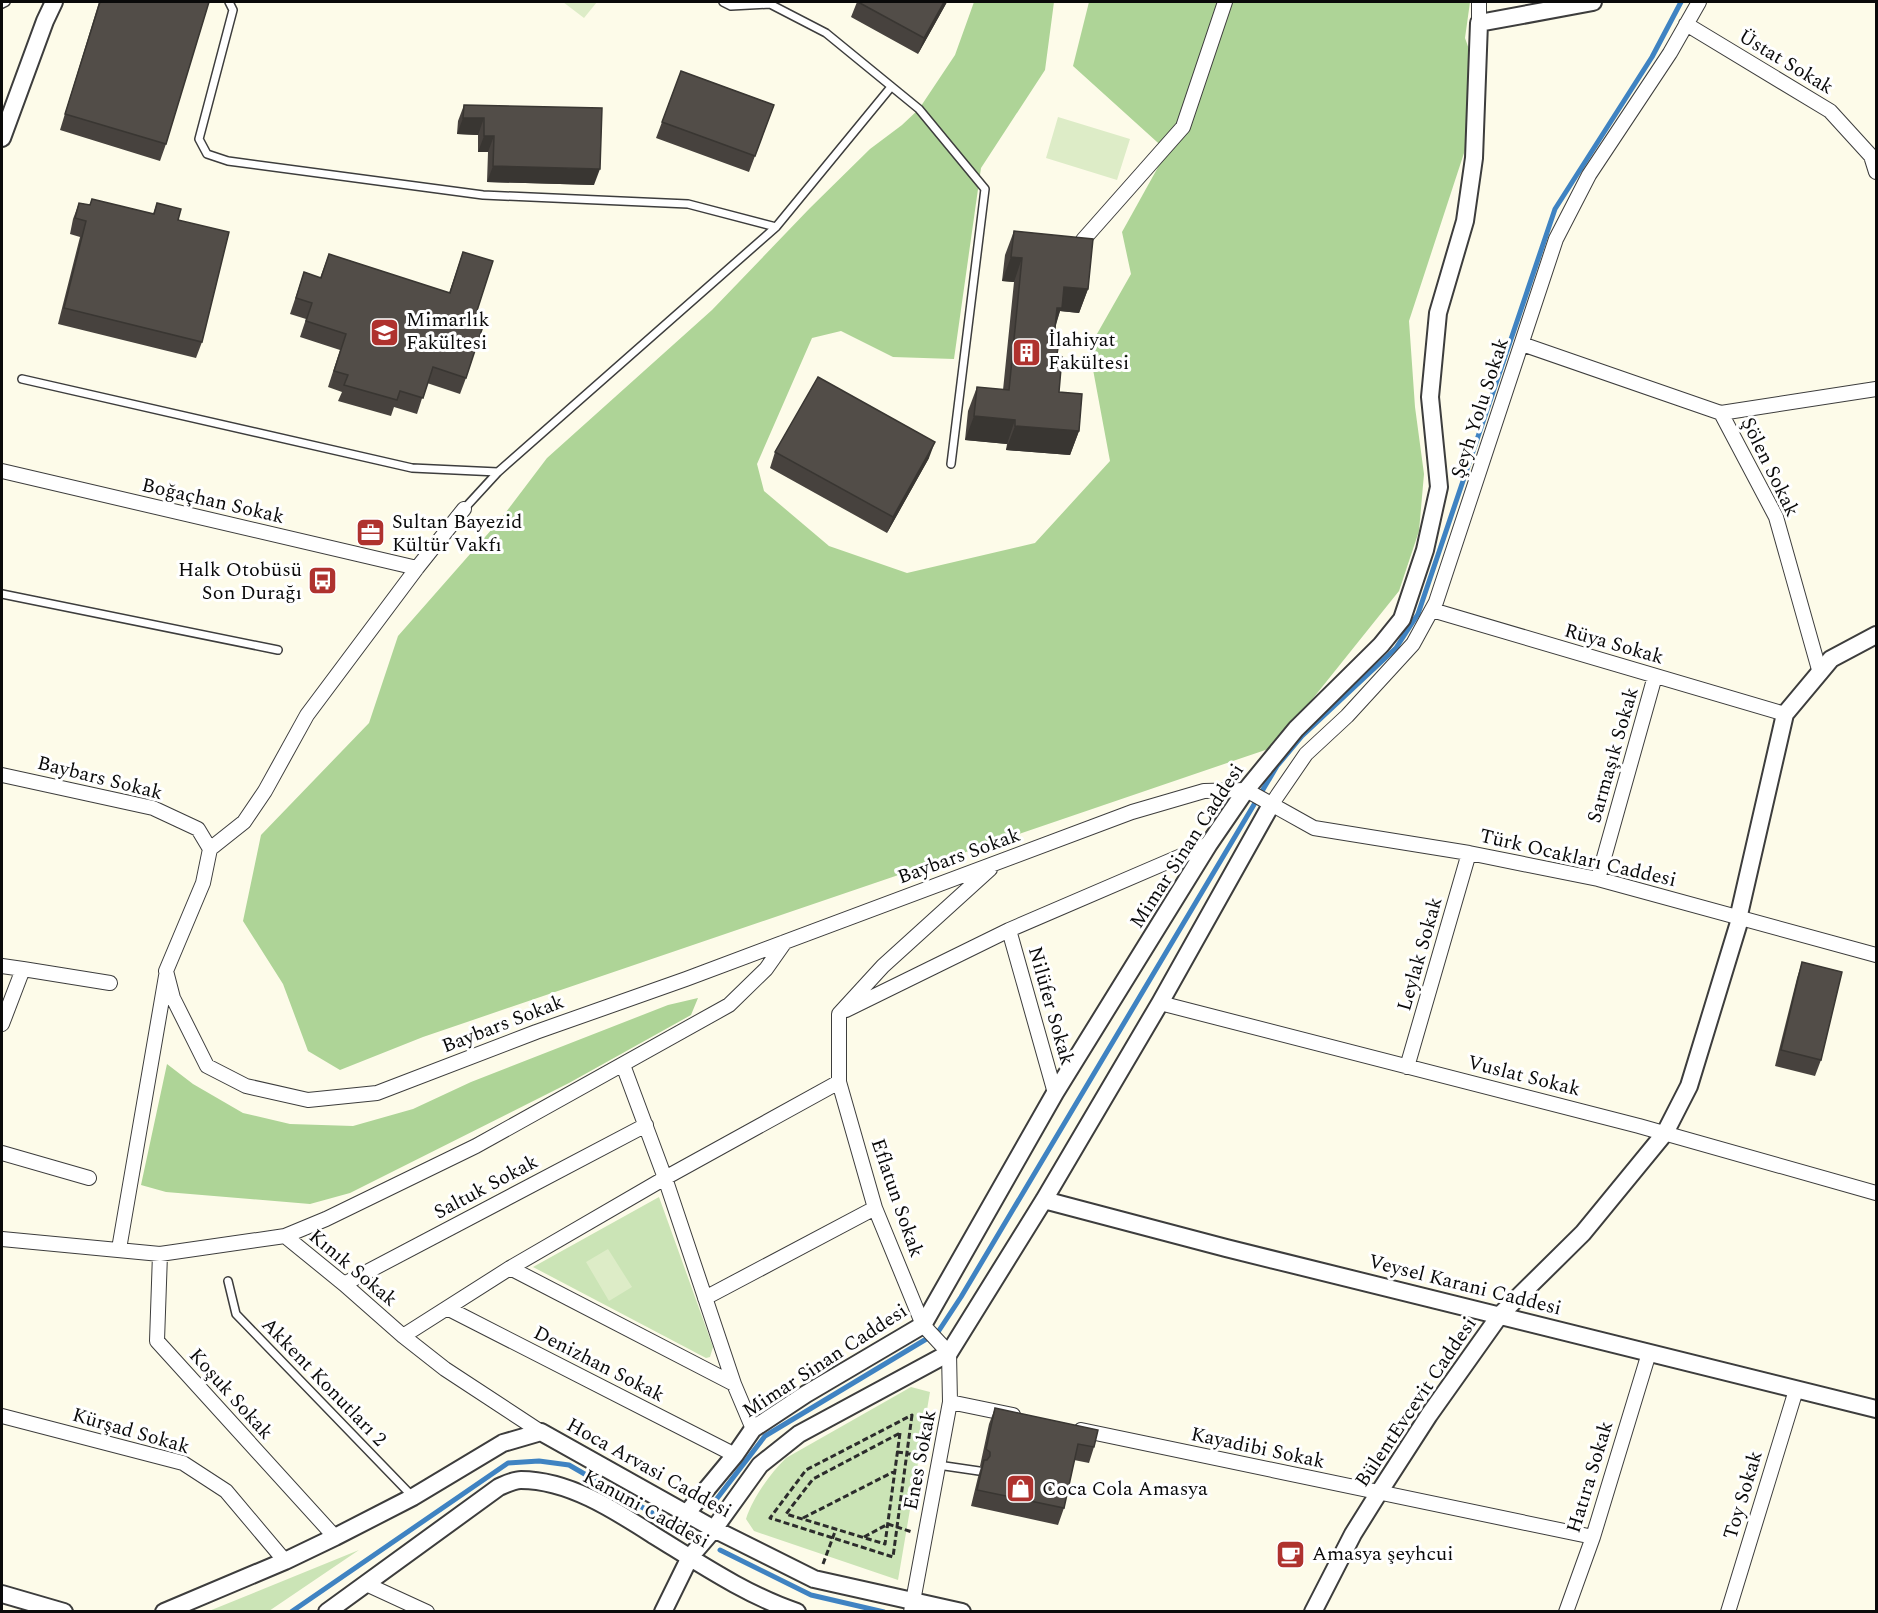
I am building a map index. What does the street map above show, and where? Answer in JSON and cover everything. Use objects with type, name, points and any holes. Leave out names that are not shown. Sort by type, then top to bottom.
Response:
[{"type":"street","points":[[2,138],[54,2]]},
{"type":"street","points":[[1083,240],[1183,127],[1225,2]]},
{"type":"street","points":[[1479,2],[1479,23],[1593,2]]},
{"type":"street","name":"Şeyh Yolu Sokak","points":[[1270,805],[1306,754],[1347,716],[1413,644],[1436,603],[1556,239],[1589,175],[1670,53],[1699,2]]},
{"type":"street","name":"Mimar Sinan Caddesi","points":[[686,1514],[735,1455],[753,1429],[806,1394],[923,1325],[1055,1093],[1209,843],[1246,790],[1296,729],[1381,645],[1402,619],[1425,550],[1439,487],[1430,397],[1438,313],[1465,221],[1474,158],[1479,23]]},
{"type":"street","name":"Üstat Sokak","points":[[1686,24],[1830,111],[1871,156],[1876,172]]},
{"type":"street","name":"Şölen Sokak","points":[[1522,344],[1721,413],[1776,517],[1820,673]]},
{"type":"street","points":[[1721,413],[1876,389]]},
{"type":"street","name":"Boğaçhan Sokak","points":[[2,471],[417,568]]},
{"type":"street","points":[[119,1250],[166,971],[203,883],[210,849],[244,822],[266,790],[307,715],[464,509]]},
{"type":"street","name":"Rüya Sokak","points":[[1431,610],[1785,714]]},
{"type":"street","name":"BülentEvcevit Caddesi","points":[[1313,1611],[1353,1534],[1378,1494],[1500,1315],[1583,1233],[1665,1133],[1689,1086],[1739,919],[1785,714],[1831,659],[1876,635]]},
{"type":"street","name":"Sarmaşık Sokak","points":[[1598,879],[1655,676]]},
{"type":"street","name":"Baybars Sokak","points":[[2,775],[153,808],[198,829],[210,849]]},
{"type":"street","name":"Türk Ocakları Caddesi","points":[[1246,790],[1314,828],[1469,853],[1598,879],[1876,955]]},
{"type":"street","name":"Baybars Sokak","points":[[166,971],[173,998],[207,1066],[246,1086],[308,1100],[377,1094],[536,1032],[1132,812],[1203,791],[1246,790]]},
{"type":"street","points":[[663,1611],[690,1557],[714,1529],[760,1466],[799,1434],[949,1353],[1044,1200],[1160,1003],[1270,805]]},
{"type":"street","points":[[839,1014],[1009,930],[1209,843]]},
{"type":"street","name":"Leylak Sokak","points":[[1407,1067],[1469,853]]},
{"type":"street","points":[[839,1014],[883,966],[996,863]]},
{"type":"street","name":"Nilüfer Sokak","points":[[1009,930],[1055,1093]]},
{"type":"street","points":[[285,1236],[326,1219],[476,1146],[729,1005],[766,969],[785,942]]},
{"type":"street","points":[[2,966],[110,983]]},
{"type":"street","points":[[2,1024],[23,969]]},
{"type":"street","name":"Vuslat Sokak","points":[[1160,1003],[1665,1133],[1876,1193]]},
{"type":"street","name":"Eflatun Sokak","points":[[839,1014],[839,1082],[875,1208],[923,1325]]},
{"type":"street","points":[[623,1065],[665,1178],[734,1384],[753,1429]]},
{"type":"street","points":[[403,1336],[510,1268],[665,1178],[839,1082]]},
{"type":"street","name":"Saltuk Sokak","points":[[344,1284],[646,1125]]},
{"type":"street","points":[[2,1153],[89,1178]]},
{"type":"street","name":"Veysel Karani Caddesi","points":[[1044,1200],[1226,1248],[1876,1409]]},
{"type":"street","points":[[705,1298],[875,1208]]},
{"type":"street","name":"Kınık Sokak","points":[[2,1239],[160,1254],[285,1236],[445,1369],[541,1432]]},
{"type":"street","name":"Koşuk Sokak","points":[[160,1254],[156,1341],[335,1537]]},
{"type":"street","points":[[510,1268],[734,1384]]},
{"type":"street","name":"Denizhan Sokak","points":[[447,1308],[735,1455]]},
{"type":"street","points":[[923,1325],[949,1353]]},
{"type":"street","name":"Enes Sokak","points":[[912,1606],[950,1402],[949,1353]]},
{"type":"street","name":"Hatıra Sokak","points":[[1566,1611],[1593,1537],[1648,1353]]},
{"type":"street","name":"Toy Sokak","points":[[1728,1611],[1796,1390]]},
{"type":"street","points":[[950,1402],[1031,1419]]},
{"type":"street","name":"Kürşad Sokak","points":[[2,1416],[183,1463],[226,1491],[285,1561]]},
{"type":"street","name":"Kayadibi Sokak","points":[[1066,1426],[1378,1494],[1593,1537]]},
{"type":"street","name":"Hoca Arvasi Caddesi","points":[[164,1611],[285,1561],[413,1497],[503,1443],[541,1432],[714,1529],[781,1564],[818,1580],[912,1606],[962,1611]]},
{"type":"street","name":"Kanuni Caddesi","points":[[327,1611],[499,1487],[518,1479],[542,1482],[576,1493],[614,1510],[690,1557],[774,1604],[797,1611]]},
{"type":"street","points":[[366,1584],[427,1611]]},
{"type":"street","points":[[2,1594],[64,1611]]},
{"type":"lane","points":[[2,4],[6,2]]},
{"type":"lane","points":[[229,2],[233,10],[199,139],[207,154],[228,161],[483,195],[688,204],[776,227]]},
{"type":"lane","points":[[723,2],[731,6],[771,3],[826,33],[919,109],[985,189],[951,464]]},
{"type":"lane","points":[[464,509],[498,471],[776,227],[891,87]]},
{"type":"lane","points":[[22,379],[412,468],[498,471]]},
{"type":"lane","points":[[2,594],[278,650]]},
{"type":"lane","name":"Akkent Konutları 2","points":[[228,1281],[236,1314],[413,1497]]},
{"type":"lane","points":[[939,1461],[979,1471]]},
{"type":"path","points":[[912,1415],[897,1527],[893,1557],[770,1518],[806,1470],[912,1415]]},
{"type":"path","points":[[900,1433],[897,1452],[885,1544],[786,1514],[813,1479],[900,1433]]},
{"type":"path","points":[[897,1452],[939,1461]]},
{"type":"path","points":[[802,1519],[895,1471]]},
{"type":"path","points":[[864,1538],[888,1524],[925,1536]]},
{"type":"path","points":[[818,1580],[836,1529]]},
{"type":"green space","points":[[563,2],[597,2],[584,18]]},
{"type":"green space","points":[[974,2],[1054,2],[1045,70],[981,168],[954,359],[893,357],[841,331],[812,338],[757,464],[764,491],[829,546],[907,573],[1035,543],[1110,461],[1089,348],[1131,274],[1122,232],[1167,151],[1073,66],[1089,2],[1470,2],[1465,38],[1484,92],[1409,321],[1415,407],[1424,474],[1419,531],[1399,591],[1274,747],[423,1037],[340,1070],[308,1051],[283,984],[243,921],[261,835],[369,723],[398,636],[500,520],[547,458],[712,310],[870,149],[919,109],[955,55]]},
{"type":"green space","points":[[1058,117],[1130,139],[1117,180],[1046,158]]},
{"type":"green space","points":[[698,998],[691,1015],[569,1083],[350,1193],[310,1204],[166,1192],[141,1185],[167,1064],[193,1084],[243,1113],[290,1124],[353,1126],[413,1109],[471,1082],[668,1005]]},
{"type":"green space","points":[[659,1197],[713,1347],[710,1357],[706,1358],[533,1267]]},
{"type":"green space","points":[[608,1249],[632,1287],[609,1301],[586,1262]]},
{"type":"green space","points":[[911,1387],[930,1392],[898,1580],[754,1531],[746,1519],[749,1511],[763,1486],[786,1458]]},
{"type":"green space","points":[[359,1550],[269,1611],[209,1611]]},
{"type":"building","points":[[100,2],[209,2],[166,144],[65,114]]},
{"type":"building","points":[[858,2],[944,2],[924,38]]},
{"type":"building","points":[[681,71],[774,105],[755,156],[662,122]]},
{"type":"building","points":[[464,105],[602,108],[600,169],[493,166],[494,136],[484,136],[484,118],[463,118]]},
{"type":"building","points":[[92,199],[154,214],[157,203],[181,209],[178,220],[229,232],[202,342],[64,308],[86,221],[75,218],[79,203],[90,205]]},
{"type":"building","name":"İlahiyat Fakültesi","points":[[1014,231],[1093,239],[1088,289],[1064,287],[1062,308],[1057,308],[1053,347],[1058,348],[1057,354],[1062,357],[1059,392],[1082,394],[1079,431],[1015,426],[1015,420],[974,416],[977,387],[1009,390],[1022,258],[1011,257]]},
{"type":"building","points":[[463,252],[493,261],[474,320],[484,323],[466,378],[433,367],[423,398],[400,391],[397,400],[344,385],[348,375],[334,371],[346,334],[306,321],[312,303],[296,298],[304,272],[321,278],[329,254],[450,293]]},
{"type":"building","points":[[818,377],[935,442],[893,517],[775,452]]},
{"type":"building","points":[[1802,962],[1842,972],[1821,1060],[1781,1050]]},
{"type":"building","name":"Coca Cola Amasya","points":[[995,1408],[1098,1430],[1094,1447],[1078,1444],[1064,1508],[977,1490],[984,1460],[990,1456],[990,1452],[986,1449]]},
{"type":"waterway","points":[[712,1505],[765,1436],[938,1332],[1277,766],[1302,736],[1396,648],[1418,614],[1555,209],[1652,57],[1681,2]]},
{"type":"waterway","points":[[291,1612],[508,1463],[539,1461],[569,1465],[666,1521]]},
{"type":"waterway","points":[[720,1550],[811,1595],[884,1612]]},
{"type":"place","name":"Mimarlık Fakültesi","points":[[385,332]]},
{"type":"place","name":"İlahiyat Fakültesi","points":[[1027,352]]},
{"type":"place","name":"Sultan Bayezid Kültür Vakfı","points":[[371,533]]},
{"type":"place","name":"Halk Otobüsü Son Durağı","points":[[323,581]]},
{"type":"place","name":"Coca Cola Amasya","points":[[1021,1489]]},
{"type":"place","name":"Amasya şeyhcui","points":[[1291,1554]]}]
